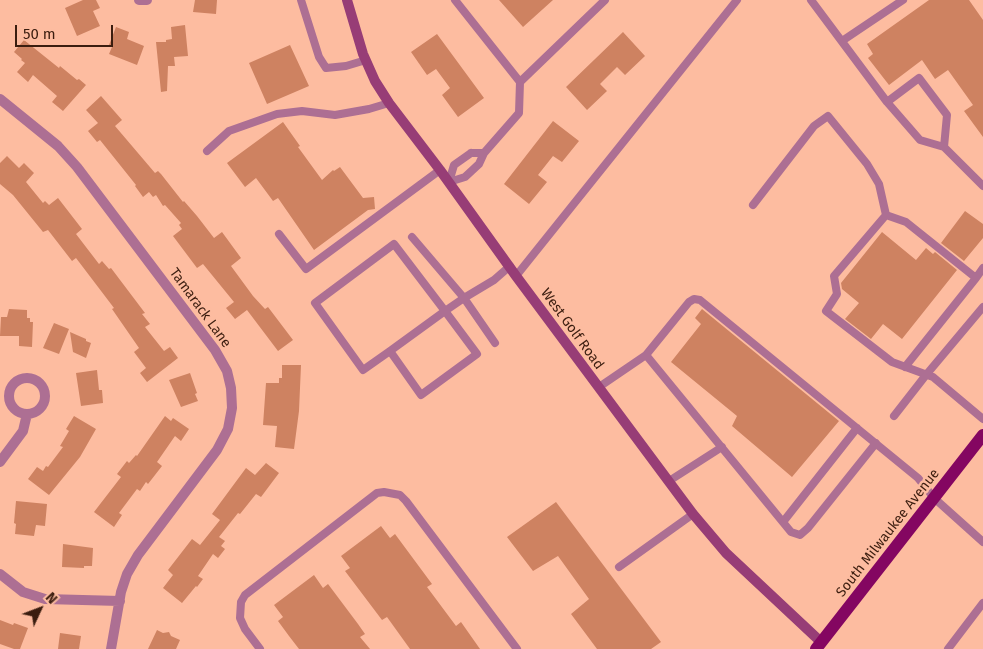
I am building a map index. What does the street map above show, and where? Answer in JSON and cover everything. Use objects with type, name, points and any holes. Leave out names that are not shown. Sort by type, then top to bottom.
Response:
[{"type":"main road","name":"South Milwaukee Avenue","points":[[821,647],[983,435]]},
{"type":"street","points":[[139,0],[147,0]]},
{"type":"street","name":"West Golf Road","points":[[347,0],[366,60],[375,81],[389,103],[693,514],[726,553],[821,647]]},
{"type":"street","name":"Tamarack Lane","points":[[0,99],[58,146],[77,167],[216,350],[227,371],[231,388],[232,408],[228,429],[217,450],[138,555],[128,574],[120,601],[111,649]]},
{"type":"street","points":[[0,462],[23,432],[28,414]]},
{"type":"street","points":[[0,574],[23,592],[45,599],[120,601]]},
{"type":"lane","points":[[302,0],[319,57],[326,68],[346,66],[366,60]]},
{"type":"lane","points":[[449,182],[465,177],[479,164],[484,153],[520,112],[520,82],[455,0]]},
{"type":"lane","points":[[516,276],[737,0]]},
{"type":"lane","points":[[811,0],[887,102],[920,140],[944,147],[983,186]]},
{"type":"lane","points":[[842,41],[904,0]]},
{"type":"lane","points":[[520,82],[603,1]]},
{"type":"lane","points":[[887,102],[919,78],[947,115],[944,147]]},
{"type":"lane","points":[[207,151],[229,131],[277,114],[302,110],[335,115],[389,103]]},
{"type":"lane","points":[[753,205],[814,126],[828,116],[867,164],[879,184],[886,215]]},
{"type":"lane","points":[[449,182],[454,165],[471,153],[484,153]]},
{"type":"lane","points":[[279,234],[306,268],[440,170]]},
{"type":"lane","points":[[886,215],[906,222],[976,278]]},
{"type":"lane","points":[[886,215],[834,276],[837,294],[826,311],[892,362],[932,377],[983,419]]},
{"type":"lane","points":[[412,237],[464,298],[495,343]]},
{"type":"lane","points":[[390,351],[421,395],[477,354],[445,311],[394,244],[315,303],[363,370],[445,311],[494,280],[510,266]]},
{"type":"lane","points":[[905,367],[983,268]]},
{"type":"lane","points":[[599,388],[646,355],[689,302],[694,299],[700,300],[918,478],[934,498],[983,542]]},
{"type":"lane","points":[[894,416],[983,307]]},
{"type":"lane","points":[[646,355],[792,532],[800,535],[808,528],[876,443]]},
{"type":"lane","points":[[783,522],[857,428]]},
{"type":"lane","points":[[669,481],[722,447]]},
{"type":"lane","points":[[260,649],[245,629],[240,618],[241,602],[244,596],[377,493],[384,492],[400,495],[406,502],[518,649]]},
{"type":"lane","points":[[619,567],[693,514]]},
{"type":"lane","points":[[948,649],[983,603]]},
{"type":"building","points":[[83,0],[96,0],[100,8],[93,11],[100,26],[77,36],[65,8]]},
{"type":"building","points":[[195,0],[217,0],[216,14],[193,12]]},
{"type":"building","points":[[499,0],[553,0],[523,27]]},
{"type":"building","points":[[929,0],[969,0],[983,20],[983,137],[964,111],[973,105],[948,70],[935,79],[922,60],[889,85],[868,58],[873,54],[867,44]]},
{"type":"building","points":[[185,25],[188,56],[174,57],[175,66],[168,66],[167,91],[161,92],[156,42],[166,42],[166,40],[172,39],[171,27]]},
{"type":"building","points":[[116,27],[129,32],[127,39],[144,46],[137,65],[109,54],[112,47],[109,45]]},
{"type":"building","points":[[623,32],[645,56],[625,75],[617,67],[600,84],[607,91],[587,110],[566,87]]},
{"type":"building","points":[[437,34],[484,98],[458,117],[442,95],[450,88],[436,69],[427,75],[411,52]]},
{"type":"building","points":[[24,40],[59,68],[60,66],[86,85],[63,111],[52,102],[57,96],[33,75],[28,82],[17,72],[25,63],[14,52]]},
{"type":"building","points":[[290,45],[309,86],[267,104],[249,63]]},
{"type":"building","points":[[101,96],[122,120],[115,126],[155,173],[158,171],[161,174],[214,238],[222,232],[241,258],[231,266],[253,296],[265,309],[268,307],[293,340],[278,351],[247,310],[235,319],[226,308],[234,302],[203,264],[197,268],[173,236],[182,229],[179,225],[181,223],[165,205],[163,206],[156,195],[153,197],[149,192],[143,197],[136,185],[100,140],[97,142],[88,131],[98,123],[86,110]]},
{"type":"building","points":[[553,121],[579,141],[562,162],[553,156],[538,175],[547,182],[529,204],[504,184]]},
{"type":"building","points":[[283,122],[300,146],[298,147],[322,180],[333,170],[340,167],[363,198],[374,197],[375,209],[368,210],[314,250],[278,198],[273,201],[256,178],[245,187],[227,163]]},
{"type":"building","points":[[7,156],[19,168],[24,163],[34,173],[26,182],[43,203],[45,201],[49,205],[58,198],[82,229],[76,234],[99,264],[102,261],[109,269],[111,268],[145,313],[142,314],[150,324],[145,327],[164,351],[170,347],[178,358],[147,382],[140,373],[146,368],[134,352],[139,348],[112,309],[114,308],[76,258],[72,261],[48,230],[43,232],[13,195],[0,184],[0,163]]},
{"type":"building","points":[[965,211],[983,224],[983,238],[964,261],[941,243]]},
{"type":"building","points":[[882,232],[916,260],[926,248],[933,254],[935,252],[957,270],[902,339],[883,324],[871,339],[845,319],[859,303],[842,289],[841,283]]},
{"type":"building","points":[[9,309],[27,310],[27,318],[30,318],[30,322],[33,322],[32,347],[19,346],[19,336],[0,336],[1,317],[7,317]]},
{"type":"building","points":[[702,309],[839,421],[792,477],[732,426],[737,416],[671,362],[701,324],[695,318]]},
{"type":"building","points":[[54,323],[69,329],[59,354],[43,348]]},
{"type":"building","points":[[70,332],[91,343],[86,358],[73,352]]},
{"type":"building","points":[[282,365],[301,365],[299,411],[294,449],[275,447],[277,426],[263,425],[266,383],[279,383],[279,378],[282,378]]},
{"type":"building","points":[[97,370],[99,390],[102,390],[103,403],[81,406],[76,373]]},
{"type":"building","points":[[190,373],[198,401],[181,407],[169,380]]},
{"type":"building","points":[[74,416],[96,429],[80,457],[49,495],[28,479],[37,467],[43,471],[46,466],[48,467],[63,447],[60,446],[69,431],[66,429]]},
{"type":"building","points":[[165,416],[171,421],[173,418],[189,429],[181,441],[175,436],[157,462],[162,466],[148,484],[146,482],[140,491],[137,489],[119,513],[122,515],[114,527],[94,512],[121,477],[117,474],[127,461],[129,463],[137,456]]},
{"type":"building","points":[[266,463],[279,473],[261,497],[256,494],[219,537],[225,541],[221,546],[225,549],[218,558],[213,554],[198,576],[203,579],[182,603],[163,588],[173,575],[168,570],[192,539],[200,545],[220,520],[212,514],[246,468],[255,475]]},
{"type":"building","points":[[16,501],[47,504],[45,526],[36,525],[34,536],[15,534]]},
{"type":"building","points":[[556,502],[661,642],[651,649],[597,649],[571,614],[589,599],[558,556],[533,571],[507,537]]},
{"type":"building","points":[[381,526],[390,538],[395,534],[432,584],[427,587],[456,626],[461,622],[480,649],[410,649],[387,617],[382,620],[345,571],[350,568],[341,556]]},
{"type":"building","points":[[63,544],[93,548],[92,566],[84,566],[84,568],[62,567]]},
{"type":"building","points":[[314,575],[323,588],[328,584],[365,634],[360,637],[370,649],[299,649],[289,636],[278,621],[283,617],[274,605]]},
{"type":"building","points":[[0,620],[28,628],[20,649],[0,644]]},
{"type":"building","points":[[157,630],[163,633],[169,632],[171,636],[180,640],[176,649],[148,649]]},
{"type":"building","points":[[60,633],[81,636],[79,649],[58,649]]}]
